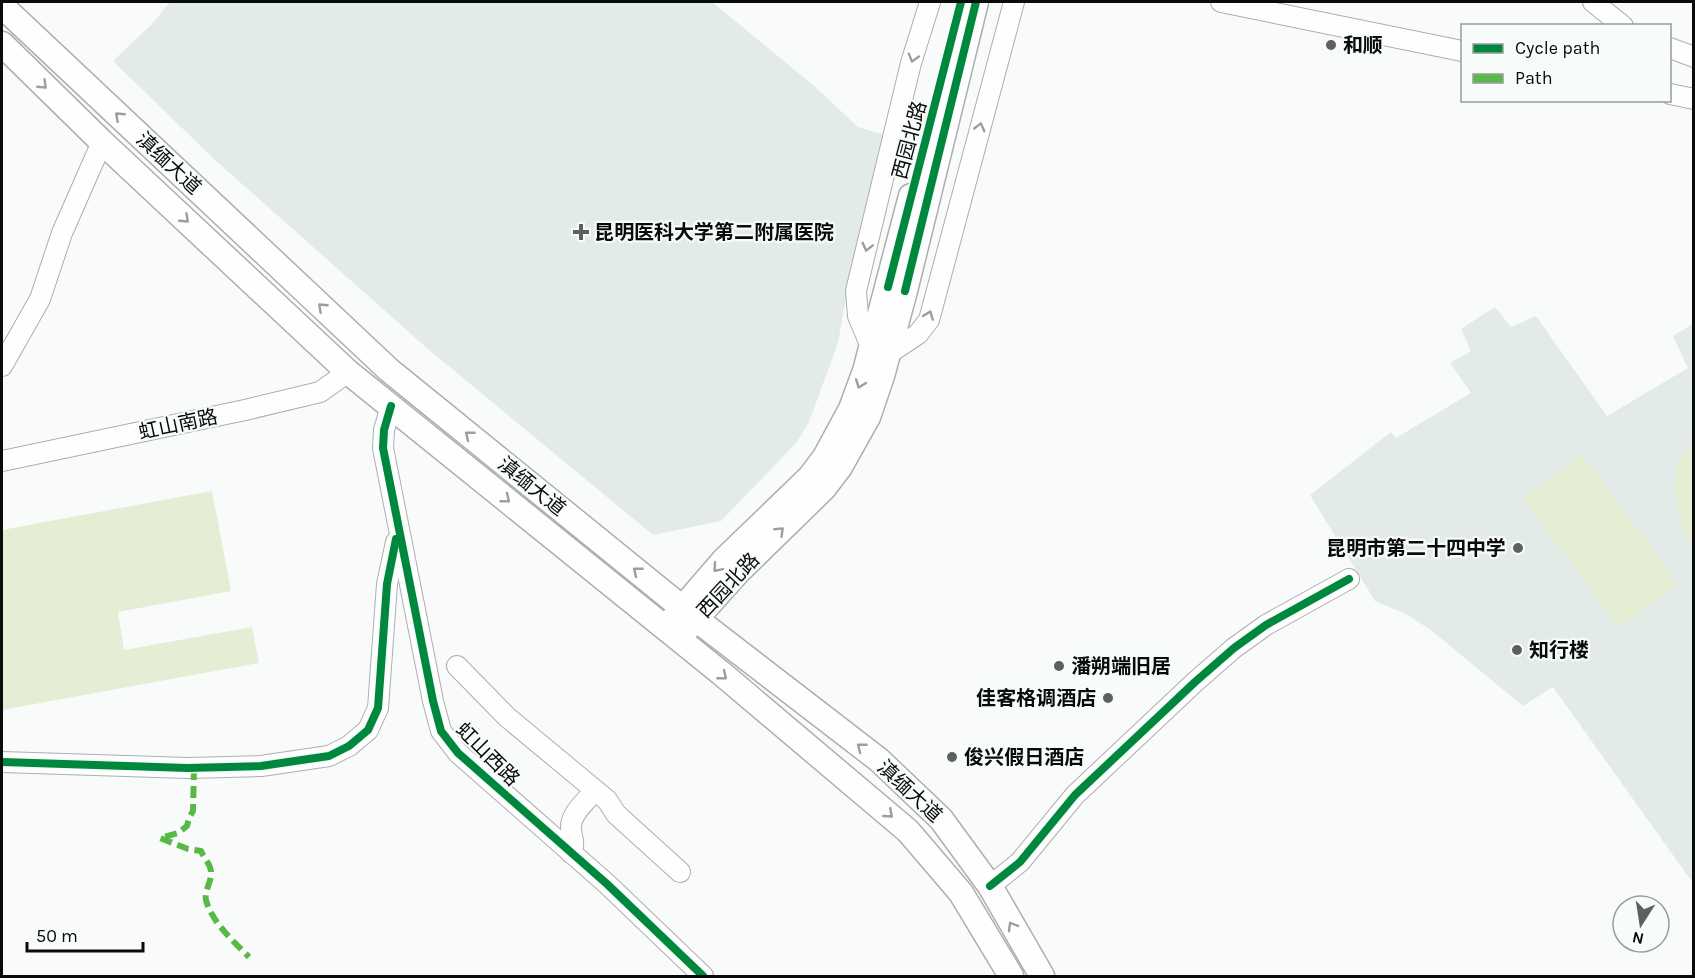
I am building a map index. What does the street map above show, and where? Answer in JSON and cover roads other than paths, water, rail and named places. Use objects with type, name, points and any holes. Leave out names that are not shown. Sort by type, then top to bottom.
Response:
[{"type":"main road","name":"西园北路","points":[[896,289],[961,2]]},
{"type":"main road","name":"西园北路","points":[[672,633],[689,613],[738,572],[824,488],[840,466],[867,417],[880,351],[896,289],[976,2]]},
{"type":"main road","name":"滇缅大道","points":[[2,6],[389,370],[689,613],[879,760],[941,819],[990,886],[1042,976]]},
{"type":"main road","name":"滇缅大道","points":[[2,44],[102,142],[348,372],[672,633],[857,785],[909,831],[961,893],[1011,976]]},
{"type":"street","points":[[930,2],[911,63],[855,291],[858,316],[880,351],[918,334],[929,320],[1014,2]]},
{"type":"street","points":[[1221,2],[1461,51]]},
{"type":"street","points":[[1593,2],[1620,24]]},
{"type":"street","points":[[1671,48],[1694,57]]},
{"type":"street","points":[[1671,94],[1694,99]]},
{"type":"street","points":[[2,366],[40,299],[63,233],[102,142]]},
{"type":"street","name":"虹山南路","points":[[2,461],[320,392],[348,372]]},
{"type":"street","name":"虹山西路","points":[[391,406],[384,430],[383,448],[432,701],[441,731],[458,753],[571,853],[703,976]]},
{"type":"street","points":[[2,762],[188,768],[261,766],[329,756],[349,746],[368,730],[378,708],[387,584],[398,530]]},
{"type":"street","points":[[990,886],[1020,862],[1075,795],[1194,682],[1234,648],[1266,626],[1349,579]]},
{"type":"street","points":[[457,666],[507,717],[607,800],[616,814],[680,872]]},
{"type":"street","points":[[571,853],[575,842],[571,828],[573,817],[595,790]]},
{"type":"place","name":"和顺","points":[[1331,45]]},
{"type":"place","name":"昆明医科大学第二附属医院","points":[[581,232]]},
{"type":"place","name":"昆明市第二十四中学","points":[[1518,548]]},
{"type":"place","name":"知行楼","points":[[1517,650]]},
{"type":"place","name":"潘朔端旧居","points":[[1059,666]]},
{"type":"place","name":"佳客格调酒店","points":[[1108,698]]},
{"type":"place","name":"俊兴假日酒店","points":[[952,757]]}]
